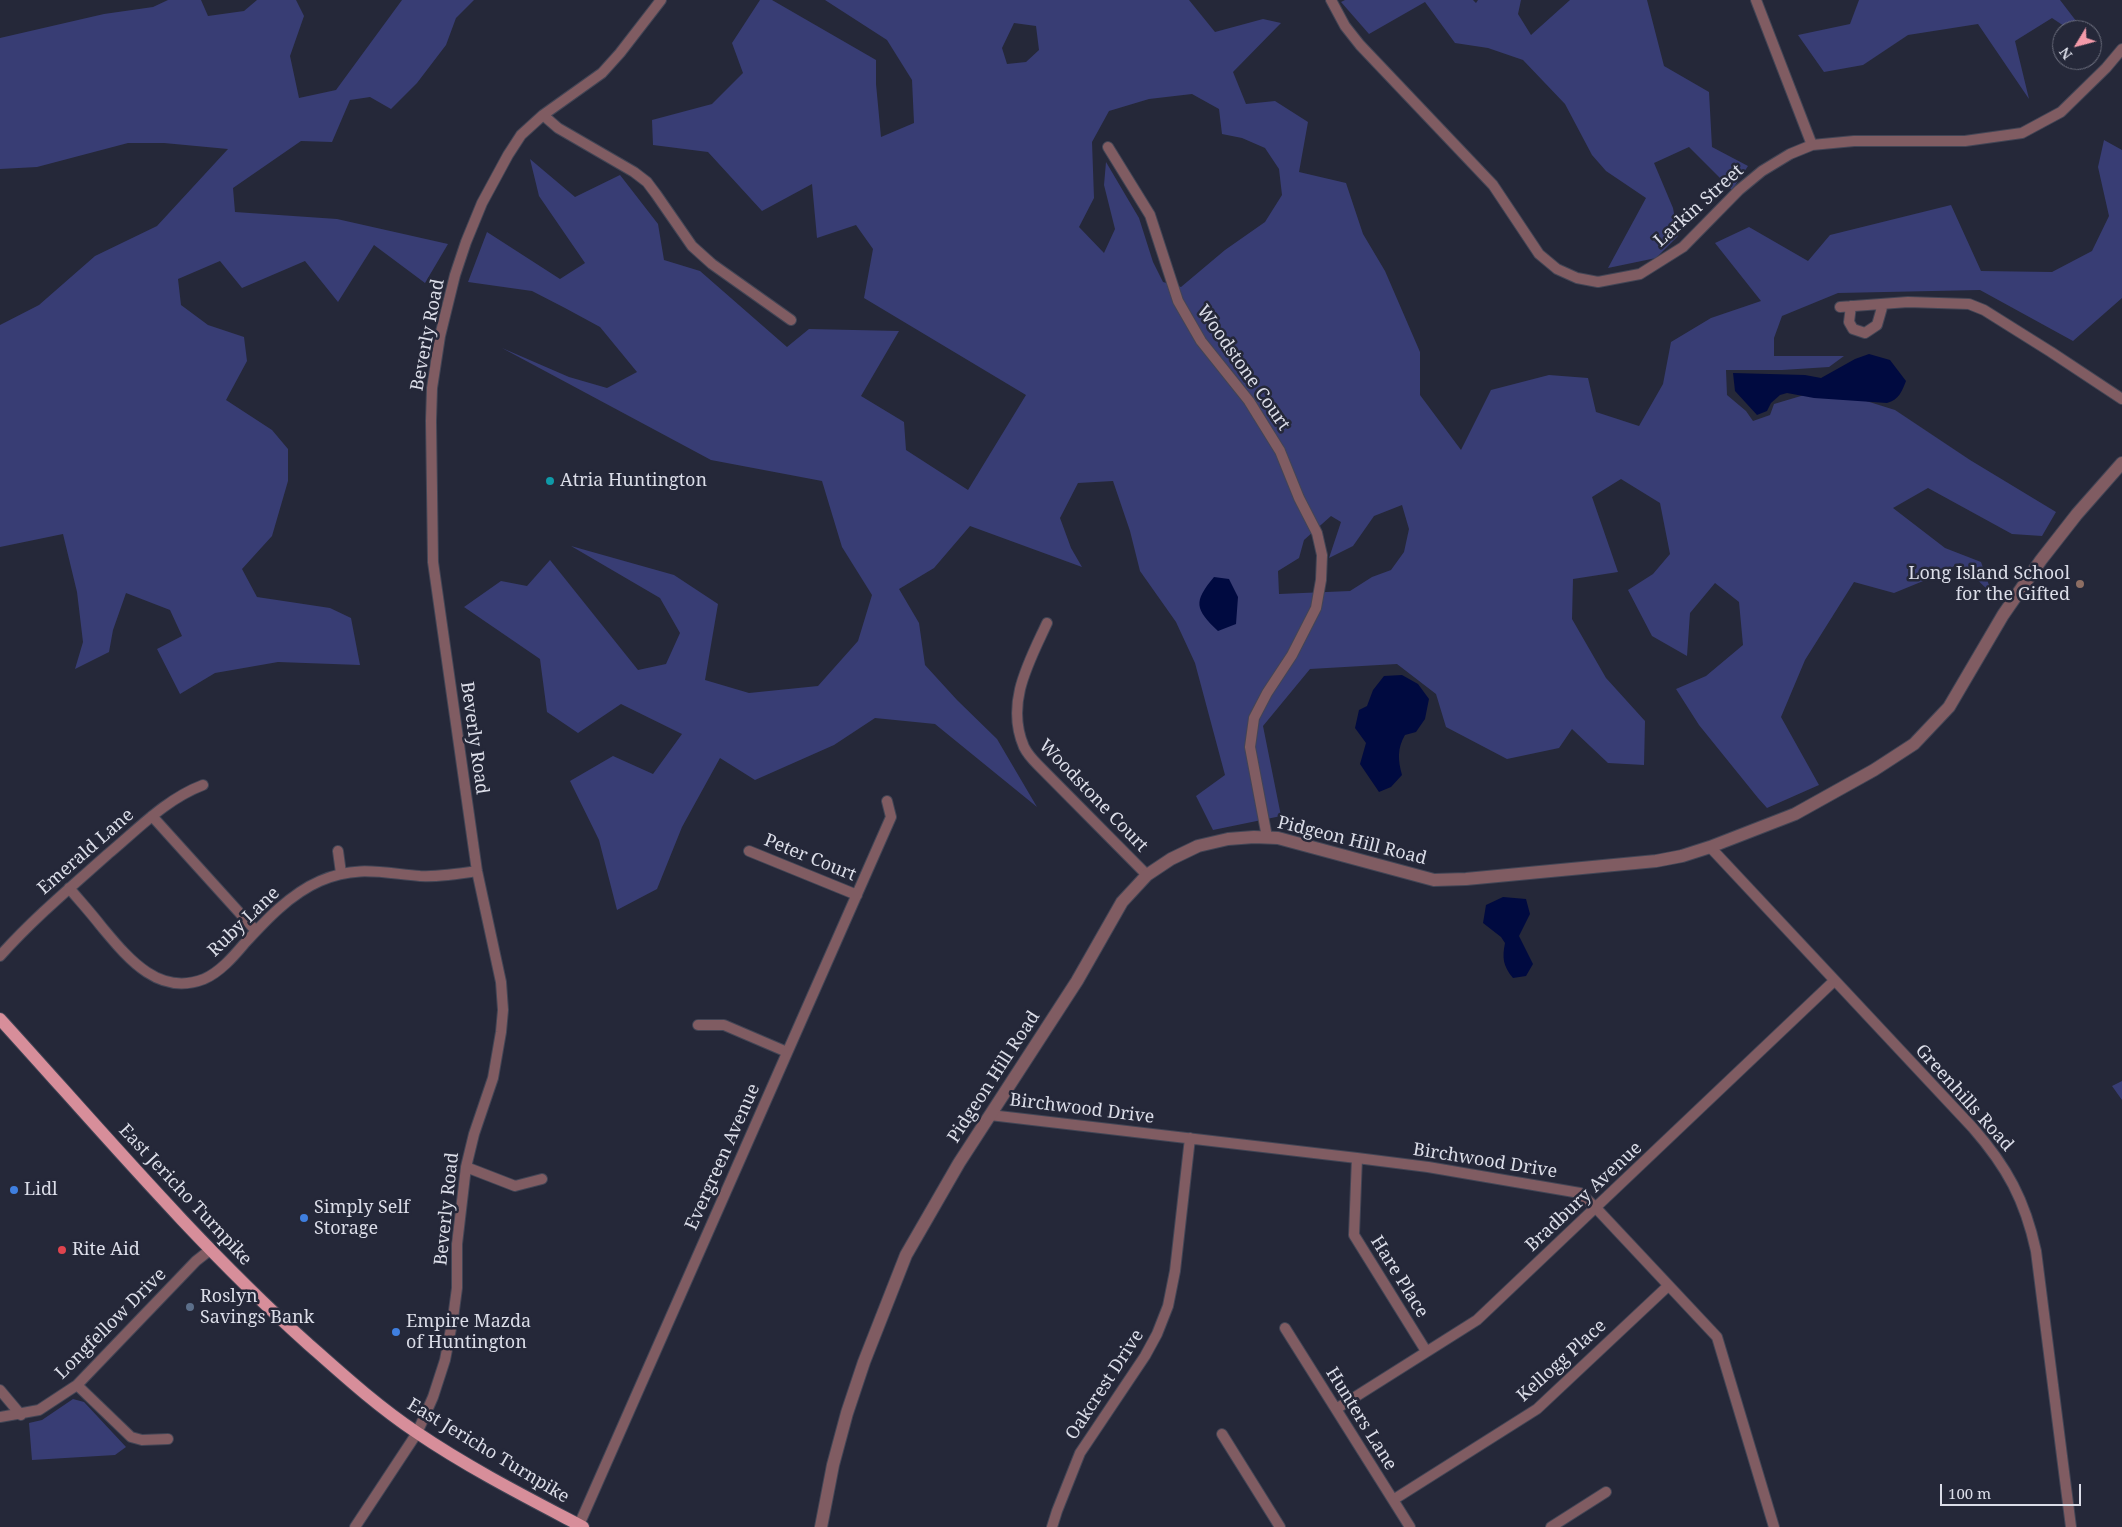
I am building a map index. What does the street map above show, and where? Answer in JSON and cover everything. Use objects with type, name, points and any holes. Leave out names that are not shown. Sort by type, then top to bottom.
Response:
[{"type":"main road","name":"East Jericho Turnpike","points":[[0,1019],[210,1250],[331,1365],[417,1432],[494,1479],[581,1526]]},
{"type":"street","name":"Beverly Road","points":[[355,1527],[417,1432],[433,1397],[448,1348],[457,1288],[457,1244],[466,1167],[498,1054],[503,1010],[498,962],[477,871],[433,562],[430,471],[432,388],[447,304],[466,242],[482,203],[521,135],[543,115],[602,73],[662,0]]},
{"type":"street","name":"Larkin Street","points":[[1331,0],[1345,26],[1360,45],[1493,186],[1538,254],[1557,269],[1577,278],[1598,282],[1640,274],[1684,247],[1739,190],[1762,171],[1790,154],[1812,145],[1854,141],[1965,141],[2022,133],[2061,112],[2106,68],[2122,49]]},
{"type":"street","points":[[1756,0],[1812,145]]},
{"type":"street","points":[[543,115],[558,128],[634,172],[656,194],[692,246],[720,269],[791,320]]},
{"type":"street","name":"Woodstone Court","points":[[1108,147],[1150,215],[1178,302],[1201,341],[1249,402],[1280,451],[1317,533],[1322,555],[1321,580],[1316,608],[1292,656],[1267,693],[1254,718],[1250,747],[1267,837]]},
{"type":"street","points":[[1840,307],[1935,302],[1969,304],[1984,310],[2043,346],[2122,399]]},
{"type":"street","points":[[1851,306],[1849,322],[1853,330],[1865,334],[1877,326],[1883,304]]},
{"type":"street","name":"Pidgeon Hill Road","points":[[821,1527],[833,1465],[847,1413],[864,1362],[906,1255],[959,1163],[1077,981],[1122,902],[1147,875],[1171,859],[1198,846],[1228,838],[1267,837],[1278,838],[1434,880],[1466,879],[1656,862],[1710,848],[1794,814],[1874,770],[1914,744],[1948,707],[2003,615],[2041,560],[2077,514],[2122,463]]},
{"type":"street","name":"Woodstone Court","points":[[1047,623],[1024,674],[1019,690],[1017,704],[1018,721],[1025,749],[1038,765],[1147,875]]},
{"type":"street","name":"Emerald Lane","points":[[0,956],[28,925],[152,816],[185,792],[203,785]]},
{"type":"street","name":"Evergreen Avenue","points":[[581,1526],[786,1052],[891,817],[887,801]]},
{"type":"street","points":[[152,816],[256,931]]},
{"type":"street","name":"Greenhills Road","points":[[1710,848],[1996,1154],[2020,1199],[2030,1222],[2036,1251],[2071,1527]]},
{"type":"street","points":[[338,851],[341,873]]},
{"type":"street","name":"Peter Court","points":[[750,851],[857,896]]},
{"type":"street","name":"Ruby Lane","points":[[69,888],[134,963],[150,975],[166,982],[184,983],[204,979],[220,969],[256,931],[298,894],[318,882],[341,873],[379,871],[421,876],[477,871]]},
{"type":"street","name":"Bradbury Avenue","points":[[1336,1409],[1477,1320],[1834,982]]},
{"type":"street","points":[[698,1025],[724,1025],[786,1052]]},
{"type":"street","name":"Birchwood Drive","points":[[990,1115],[1436,1168],[1580,1193],[1718,1338],[1774,1527]]},
{"type":"street","name":"Oakcrest Drive","points":[[1052,1527],[1080,1453],[1145,1356],[1157,1334],[1168,1306],[1174,1279],[1190,1138]]},
{"type":"street","name":"Hare Place","points":[[1357,1158],[1354,1235],[1426,1351]]},
{"type":"street","points":[[466,1167],[515,1186],[542,1179]]},
{"type":"street","name":"Longfellow Drive","points":[[0,1417],[21,1415],[39,1410],[77,1385],[196,1261],[210,1250]]},
{"type":"street","name":"Kellogg Place","points":[[1393,1500],[1537,1409],[1668,1286]]},
{"type":"street","name":"Hunters Lane","points":[[1285,1328],[1410,1527]]},
{"type":"street","points":[[77,1385],[131,1437],[142,1440],[168,1439]]},
{"type":"street","points":[[0,1390],[21,1415]]},
{"type":"street","points":[[1222,1434],[1280,1527]]},
{"type":"street","points":[[1551,1527],[1606,1492]]},
{"type":"shaded area","points":[[168,0],[201,0],[208,16],[244,11],[257,0],[296,0],[304,16],[290,56],[299,98],[336,90],[402,0],[474,0],[456,18],[446,45],[417,83],[391,109],[370,97],[350,100],[332,142],[301,141],[233,188],[235,212],[337,219],[448,244],[425,283],[374,245],[338,302],[305,261],[242,288],[220,261],[178,279],[181,305],[208,325],[244,337],[247,361],[226,400],[272,430],[288,449],[288,481],[272,536],[242,569],[257,597],[330,608],[351,618],[360,665],[278,662],[215,673],[180,694],[157,649],[182,636],[170,610],[126,593],[113,630],[109,652],[75,669],[83,642],[77,592],[63,534],[0,547],[0,325],[39,305],[95,256],[157,226],[228,149],[164,143],[128,143],[37,167],[0,169],[0,38],[104,14],[153,7]]},
{"type":"shaded area","points":[[760,0],[772,0],[876,60],[876,84],[881,137],[914,123],[912,80],[887,40],[825,0],[1189,0],[1215,32],[1263,19],[1281,23],[1233,72],[1246,104],[1275,101],[1308,122],[1299,172],[1346,183],[1363,234],[1385,271],[1420,352],[1420,395],[1461,450],[1491,390],[1549,375],[1588,378],[1596,412],[1639,426],[1663,384],[1671,342],[1711,318],[1761,301],[1715,243],[1749,227],[1808,261],[1830,235],[1951,205],[1981,271],[2052,272],[2092,251],[2109,216],[2098,167],[2104,140],[2122,150],[2122,298],[2073,341],[1980,290],[1838,293],[1782,316],[1774,338],[1774,356],[1844,356],[1829,367],[1782,370],[1726,370],[1727,395],[1746,411],[1753,421],[1770,415],[1774,404],[1811,393],[1863,400],[1895,410],[1970,460],[2056,512],[2042,536],[2012,534],[1928,488],[1893,508],[1945,548],[1981,562],[1992,594],[1960,563],[1933,577],[1894,593],[1854,582],[1805,660],[1781,717],[1819,785],[1767,808],[1699,725],[1676,689],[1706,676],[1743,645],[1739,602],[1715,583],[1690,613],[1687,656],[1652,636],[1628,590],[1653,574],[1670,554],[1660,503],[1621,479],[1592,497],[1618,572],[1573,579],[1572,619],[1606,678],[1645,721],[1644,765],[1608,763],[1572,729],[1559,748],[1507,759],[1446,727],[1436,694],[1397,664],[1310,669],[1263,726],[1281,816],[1213,830],[1196,796],[1225,775],[1195,663],[1176,622],[1140,571],[1130,531],[1113,481],[1078,483],[1060,518],[1071,548],[1082,567],[970,526],[934,568],[899,589],[919,623],[925,665],[997,739],[1037,807],[935,724],[875,718],[834,745],[755,780],[720,758],[682,827],[657,889],[617,910],[599,840],[570,781],[613,756],[653,774],[682,734],[621,704],[578,733],[547,712],[540,659],[464,607],[501,581],[527,586],[550,560],[638,670],[666,664],[680,633],[660,598],[571,546],[674,575],[718,604],[705,680],[749,693],[818,686],[858,641],[872,595],[842,547],[822,481],[711,460],[502,348],[569,377],[607,388],[637,372],[600,327],[565,308],[532,291],[468,282],[487,232],[560,279],[585,263],[539,196],[530,159],[575,197],[620,175],[658,224],[664,260],[700,271],[787,347],[809,329],[899,331],[861,396],[904,422],[906,450],[968,490],[1026,395],[864,298],[873,249],[856,225],[817,238],[812,184],[762,211],[708,152],[653,145],[652,120],[712,104],[743,73],[732,43]],"holes":[[[1014,23],[1036,26],[1039,50],[1026,62],[1007,64],[1002,48]],[[1192,94],[1219,109],[1222,134],[1242,138],[1265,148],[1279,169],[1282,195],[1265,222],[1225,250],[1181,287],[1163,282],[1153,262],[1139,218],[1106,162],[1104,185],[1115,229],[1104,253],[1079,227],[1094,198],[1092,142],[1109,111],[1149,99]],[[1402,505],[1409,529],[1404,552],[1391,570],[1372,577],[1350,591],[1279,594],[1278,571],[1299,558],[1304,540],[1331,516],[1341,522],[1329,558],[1353,546],[1374,516]]]},
{"type":"shaded area","points":[[1345,0],[1473,0],[1476,3],[1478,0],[1521,0],[1518,14],[1531,35],[1570,0],[1647,0],[1664,66],[1709,92],[1712,147],[1748,166],[1732,190],[1689,147],[1654,163],[1673,208],[1678,236],[1656,258],[1608,268],[1646,198],[1606,171],[1592,155],[1565,104],[1523,60],[1488,48],[1455,43],[1425,2],[1369,34],[1341,2]]},
{"type":"shaded area","points":[[1859,0],[2060,0],[2075,20],[2055,20],[2052,18],[2015,41],[2029,99],[1978,24],[1908,35],[1863,65],[1824,72],[1798,35],[1850,24]]},
{"type":"shaded area","points":[[1869,354],[1890,360],[1906,381],[1900,395],[1891,402],[1814,398],[1787,393],[1780,395],[1771,403],[1767,411],[1757,415],[1735,391],[1733,373],[1805,375],[1821,378],[1855,359]]},
{"type":"shaded area","points":[[1214,577],[1229,579],[1238,597],[1236,624],[1218,631],[1205,617],[1200,605],[1203,593]]},
{"type":"shaded area","points":[[1402,675],[1418,684],[1429,699],[1425,719],[1416,732],[1405,735],[1399,750],[1402,775],[1391,787],[1379,792],[1360,764],[1366,743],[1355,728],[1359,710],[1367,706],[1373,690],[1384,676]]},
{"type":"shaded area","points":[[1503,897],[1526,899],[1530,914],[1519,936],[1533,964],[1526,976],[1513,978],[1504,962],[1505,943],[1501,937],[1483,923],[1486,905]]},
{"type":"shaded area","points":[[2122,1081],[2122,1100],[2112,1086]]},
{"type":"shaded area","points":[[73,1399],[84,1402],[126,1447],[115,1455],[32,1460],[29,1423],[42,1420]]},
{"type":"place","name":"Atria Huntington","points":[[550,481]]},
{"type":"place","name":"Long Island School for the Gifted","points":[[2080,584]]},
{"type":"place","name":"Lidl","points":[[14,1190]]},
{"type":"place","name":"Simply Self Storage","points":[[304,1218]]},
{"type":"place","name":"Rite Aid","points":[[62,1250]]},
{"type":"place","name":"Roslyn Savings Bank","points":[[190,1307]]},
{"type":"place","name":"Empire Mazda of Huntington","points":[[396,1332]]}]
